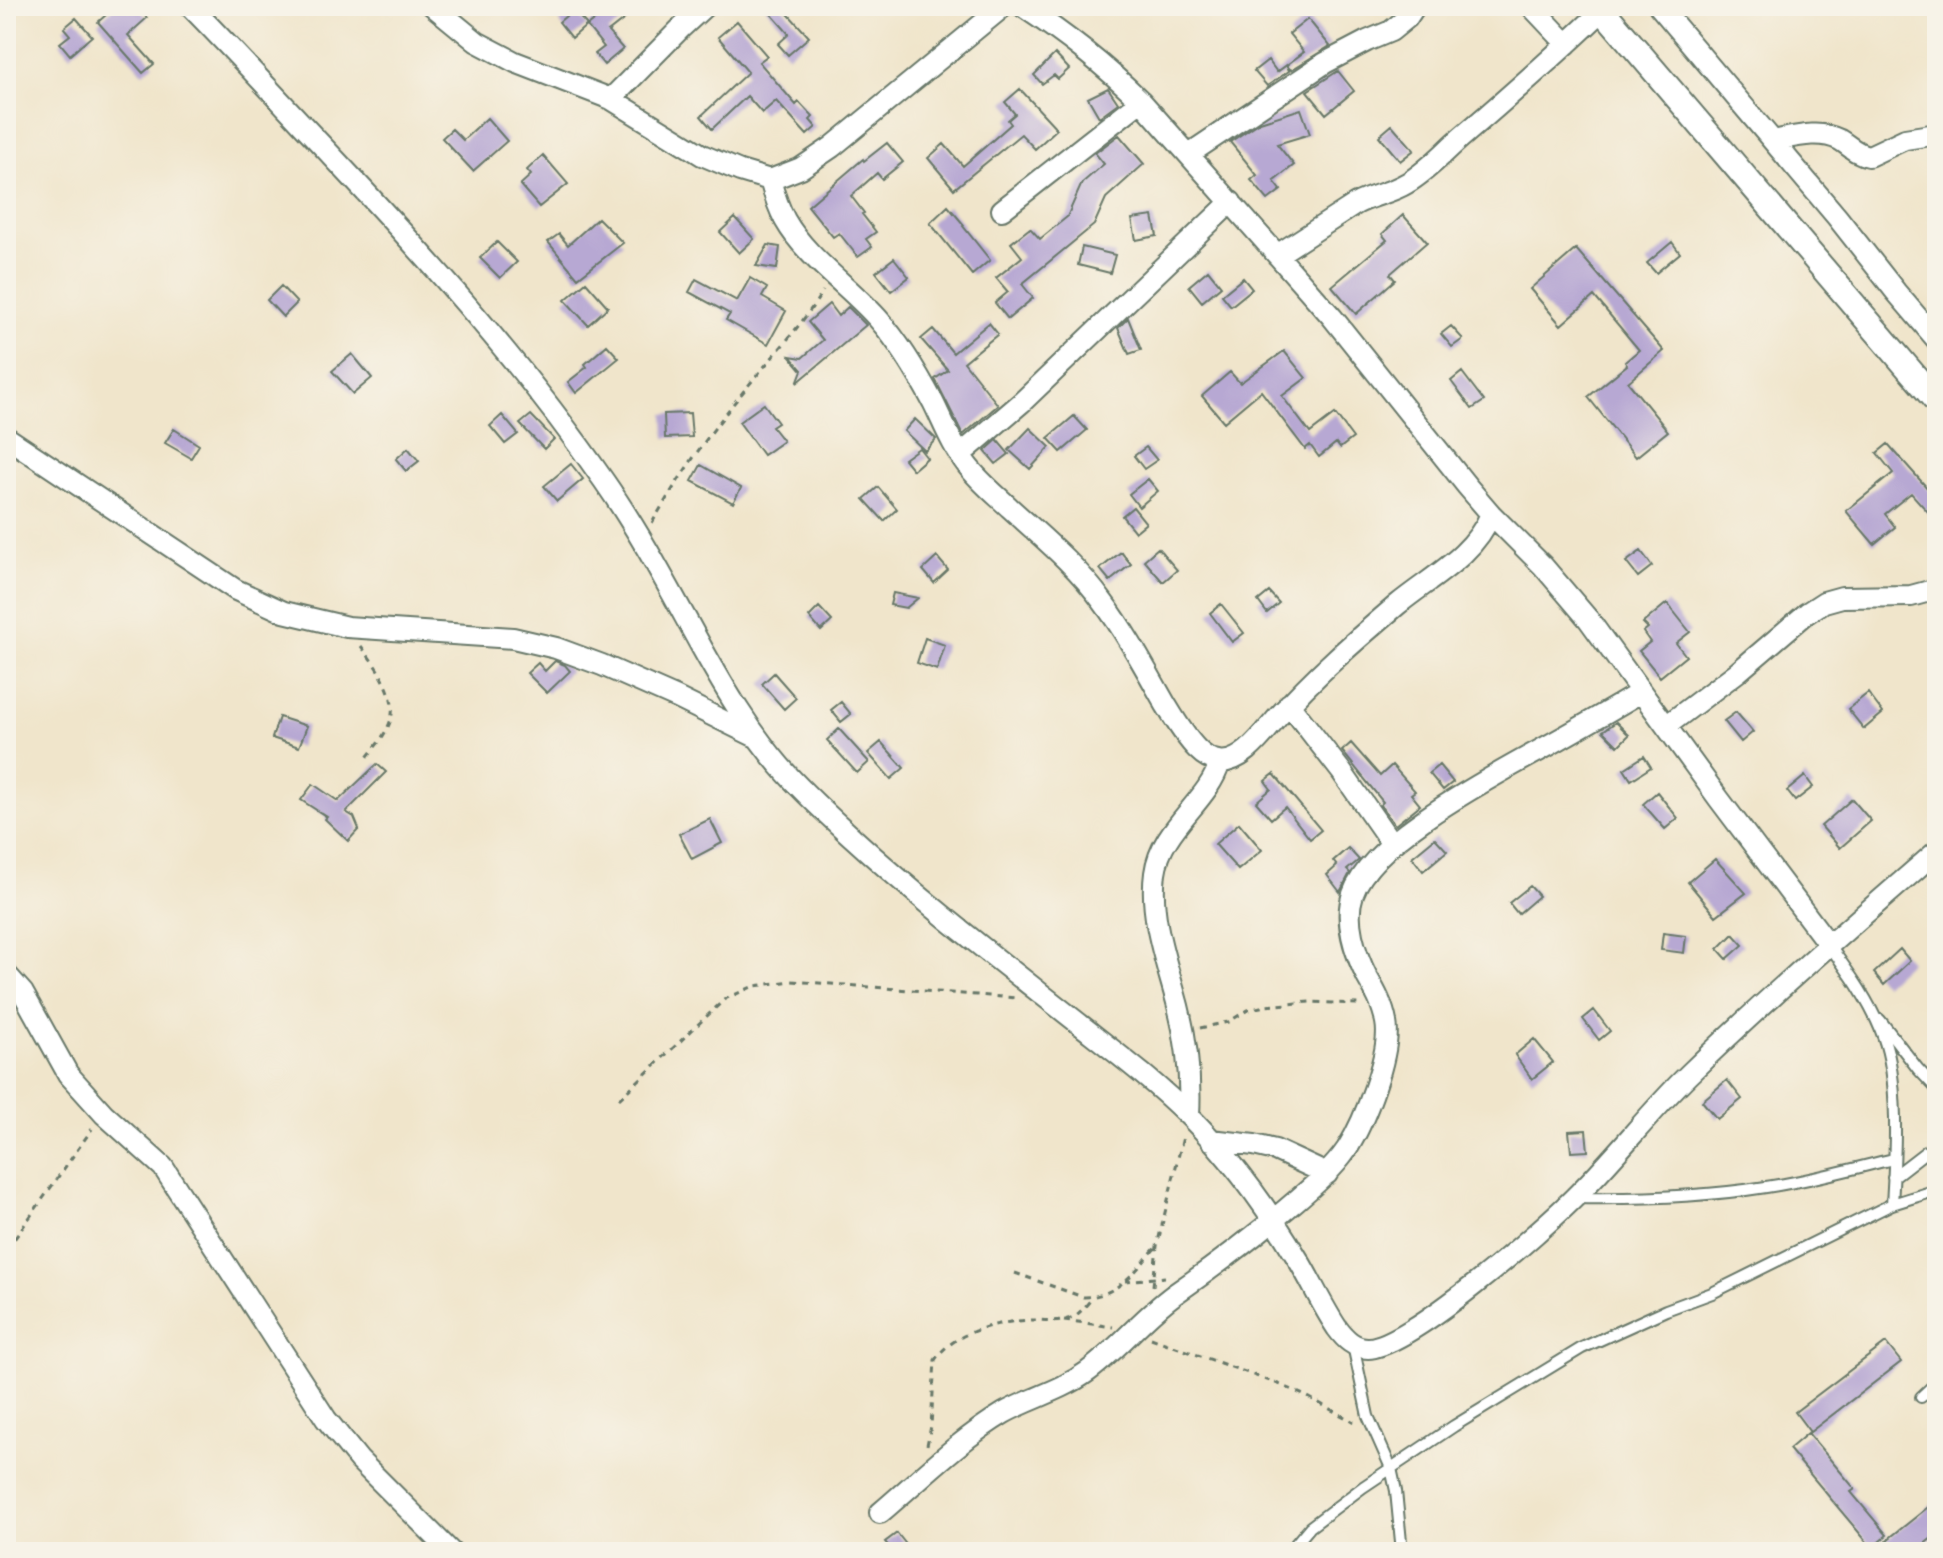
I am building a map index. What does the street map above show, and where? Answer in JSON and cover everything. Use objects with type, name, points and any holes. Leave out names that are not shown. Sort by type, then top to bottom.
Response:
[{"type":"street","points":[[190,6],[416,246],[562,424],[605,483],[720,680],[781,768],[887,869],[1144,1075],[1189,1116],[1247,1182],[1340,1332],[1353,1345],[1370,1348],[1412,1331],[1493,1268],[1575,1198],[1683,1080],[1829,945],[1937,851]]},
{"type":"street","points":[[611,99],[705,6]]},
{"type":"street","points":[[442,9],[477,42],[515,62],[611,99],[702,155],[770,180],[801,168],[832,147],[1004,6]]},
{"type":"street","points":[[1022,6],[1068,37],[1141,101],[1341,327],[1491,514],[1543,566],[1579,609],[1829,945]]},
{"type":"street","points":[[1189,154],[1325,63],[1391,31],[1407,18],[1415,6]]},
{"type":"street","points":[[1531,6],[1567,44]]},
{"type":"street","points":[[1659,6],[1937,340]]},
{"type":"street","points":[[1277,255],[1356,204],[1406,184],[1425,170],[1567,44],[1601,8],[1937,402]]},
{"type":"street","points":[[1002,210],[1141,101]]},
{"type":"street","points":[[1773,141],[1817,134],[1833,137],[1857,153],[1869,156],[1905,139],[1937,134]]},
{"type":"street","points":[[770,180],[777,203],[800,240],[880,321],[901,349],[934,403],[960,455],[983,482],[1093,589],[1122,629],[1176,720],[1206,757],[1220,762],[1238,757],[1256,742],[1319,673],[1467,550],[1479,538],[1491,514]]},
{"type":"street","points":[[960,455],[1021,403],[1231,202]]},
{"type":"street","points":[[6,437],[236,590],[284,612],[347,627],[513,638],[556,648],[664,692],[758,738]]},
{"type":"street","points":[[1666,726],[1824,602],[1842,597],[1911,596],[1937,589]]},
{"type":"street","points":[[880,1513],[1002,1415],[1059,1390],[1085,1374],[1167,1299],[1234,1253],[1327,1174],[1347,1148],[1380,1073],[1388,1042],[1387,1022],[1351,931],[1349,910],[1360,878],[1392,844],[1450,803],[1641,692]]},
{"type":"street","points":[[1289,704],[1392,844]]},
{"type":"street","points":[[1189,1116],[1189,1081],[1183,1030],[1160,939],[1155,871],[1171,833],[1211,781],[1220,762]]},
{"type":"street","points":[[6,974],[23,993],[68,1074],[104,1114],[163,1167],[326,1419],[359,1460],[451,1552]]},
{"type":"street","points":[[1211,1140],[1275,1150],[1327,1174]]},
{"type":"lane","points":[[1829,945],[1871,1009],[1937,1089]]},
{"type":"lane","points":[[1871,1009],[1884,1039],[1892,1078],[1892,1204]]},
{"type":"lane","points":[[1893,1177],[1937,1143]]},
{"type":"lane","points":[[1575,1198],[1664,1197],[1766,1188],[1893,1159]]},
{"type":"lane","points":[[1289,1552],[1310,1527],[1334,1507],[1454,1426],[1582,1348],[1712,1293],[1892,1204],[1937,1190]]},
{"type":"lane","points":[[1353,1345],[1368,1416],[1391,1468],[1402,1552]]},
{"type":"lane","points":[[1921,1397],[1937,1382]]},
{"type":"path","points":[[641,540],[711,433],[803,321],[832,273]]},
{"type":"path","points":[[347,627],[386,686],[393,707],[391,720],[365,760]]},
{"type":"path","points":[[619,1099],[725,999],[754,986],[792,981],[1048,998]]},
{"type":"path","points":[[1183,1030],[1215,1026],[1248,1010],[1285,1003],[1340,1002],[1382,1008]]},
{"type":"path","points":[[6,1247],[104,1114]]},
{"type":"path","points":[[1152,1314],[1157,1246],[1189,1116]]},
{"type":"path","points":[[1015,1273],[1083,1297],[1093,1297],[1125,1281],[1157,1246]]},
{"type":"path","points":[[1125,1281],[1153,1278]]},
{"type":"path","points":[[1064,1320],[1075,1316],[1093,1297]]},
{"type":"path","points":[[925,1454],[932,1415],[935,1360],[958,1339],[1006,1322],[1064,1320],[1134,1332],[1281,1385],[1373,1429]]},
{"type":"building","points":[[116,6],[137,6],[147,18],[128,35],[154,64],[143,73],[98,22]]},
{"type":"building","points":[[612,6],[641,6],[608,32],[623,49],[604,65],[595,54],[604,47],[587,26]]},
{"type":"building","points":[[764,6],[781,6],[809,37],[788,55],[778,44],[789,34]]},
{"type":"building","points":[[573,10],[587,25],[572,38],[559,22]]},
{"type":"building","points":[[76,18],[92,36],[70,55],[60,43],[70,35],[64,28]]},
{"type":"building","points":[[1308,19],[1330,46],[1291,70],[1287,66],[1289,71],[1267,86],[1254,71],[1268,60],[1277,72],[1304,52],[1289,34]]},
{"type":"building","points":[[737,21],[767,56],[759,62],[796,105],[799,102],[813,117],[810,120],[816,127],[807,135],[776,101],[762,113],[747,96],[712,129],[701,116],[748,72],[718,37]]},
{"type":"building","points":[[1055,54],[1069,69],[1058,79],[1054,75],[1042,84],[1034,75]]},
{"type":"building","points":[[1338,71],[1354,91],[1326,114],[1307,91]]},
{"type":"building","points":[[1108,88],[1118,103],[1099,117],[1088,98]]},
{"type":"building","points":[[1020,89],[1057,129],[1035,149],[1021,134],[954,189],[928,158],[944,144],[963,166],[1011,124],[1008,120],[1015,114],[1005,102]]},
{"type":"building","points":[[1301,109],[1310,134],[1277,144],[1294,165],[1274,181],[1281,190],[1268,200],[1251,180],[1257,175],[1230,142],[1260,122]]},
{"type":"building","points":[[487,118],[507,141],[473,171],[442,138],[452,129],[463,140]]},
{"type":"building","points":[[1392,125],[1414,150],[1400,161],[1379,136]]},
{"type":"building","points":[[1119,135],[1144,164],[1106,198],[1094,225],[1022,284],[1033,298],[1008,319],[995,303],[1008,292],[996,278],[1022,257],[1011,243],[1030,228],[1040,239],[1067,217],[1082,183],[1104,164],[1095,153]]},
{"type":"building","points":[[887,143],[903,162],[882,179],[877,173],[851,196],[876,232],[866,239],[872,247],[858,257],[839,233],[833,237],[808,206],[863,159]]},
{"type":"building","points":[[543,155],[568,184],[539,207],[520,185],[531,175],[527,170]]},
{"type":"building","points":[[948,206],[990,260],[972,275],[930,223]]},
{"type":"building","points":[[1403,215],[1427,242],[1390,274],[1395,280],[1356,314],[1332,286],[1387,240],[1382,234]]},
{"type":"building","points":[[1153,216],[1157,236],[1136,240],[1132,219]]},
{"type":"building","points":[[598,218],[623,243],[578,278],[548,242],[559,234],[568,245]]},
{"type":"building","points":[[735,218],[754,239],[739,253],[720,232]]},
{"type":"building","points":[[497,242],[517,262],[500,278],[480,258]]},
{"type":"building","points":[[1672,242],[1680,253],[1656,273],[1647,263]]},
{"type":"building","points":[[768,245],[780,247],[777,269],[756,266]]},
{"type":"building","points":[[1082,247],[1115,255],[1110,273],[1078,265]]},
{"type":"building","points":[[1576,249],[1664,351],[1628,382],[1668,431],[1636,457],[1588,397],[1627,365],[1625,362],[1639,350],[1594,296],[1561,325],[1530,289]]},
{"type":"building","points":[[894,258],[909,277],[891,291],[876,272]]},
{"type":"building","points":[[1208,270],[1221,286],[1202,302],[1189,286]]},
{"type":"building","points":[[750,278],[767,288],[762,297],[786,311],[768,344],[726,320],[730,314],[689,292],[696,279],[737,301]]},
{"type":"building","points":[[1243,278],[1252,289],[1231,306],[1222,295]]},
{"type":"building","points":[[586,282],[608,307],[588,325],[565,300]]},
{"type":"building","points":[[281,286],[297,303],[283,317],[267,300]]},
{"type":"building","points":[[829,304],[838,316],[848,307],[866,325],[797,383],[802,370],[790,356],[802,358],[823,340],[808,322]]},
{"type":"building","points":[[1128,318],[1141,350],[1129,354],[1118,328]]},
{"type":"building","points":[[989,323],[998,334],[964,362],[998,405],[963,435],[935,379],[948,370],[921,339],[933,329],[953,353]]},
{"type":"building","points":[[1451,326],[1463,339],[1452,347],[1441,334]]},
{"type":"building","points":[[607,345],[619,358],[576,393],[568,382]]},
{"type":"building","points":[[1284,351],[1306,378],[1282,396],[1310,433],[1335,414],[1353,438],[1340,448],[1336,443],[1319,457],[1310,445],[1305,449],[1261,391],[1224,422],[1202,396],[1230,372],[1240,383]]},
{"type":"building","points":[[352,354],[372,378],[353,394],[332,371]]},
{"type":"building","points":[[1462,372],[1484,401],[1472,409],[1451,381]]},
{"type":"building","points":[[764,404],[778,423],[772,427],[783,441],[763,455],[739,422]]},
{"type":"building","points":[[690,413],[692,437],[665,438],[664,414]]},
{"type":"building","points":[[502,415],[518,434],[505,444],[490,426]]},
{"type":"building","points":[[531,415],[554,439],[544,449],[520,424]]},
{"type":"building","points":[[1074,416],[1087,430],[1061,452],[1048,438]]},
{"type":"building","points":[[915,419],[936,439],[925,451],[904,431]]},
{"type":"building","points":[[1030,428],[1050,447],[1030,469],[1009,450]]},
{"type":"building","points":[[174,429],[199,445],[191,458],[165,443]]},
{"type":"building","points":[[997,440],[1009,454],[996,464],[985,451]]},
{"type":"building","points":[[1888,444],[1937,499],[1937,522],[1911,493],[1885,514],[1895,527],[1874,544],[1846,511],[1893,473],[1877,453]]},
{"type":"building","points":[[1146,447],[1157,460],[1144,469],[1134,456]]},
{"type":"building","points":[[408,448],[419,461],[406,471],[396,459]]},
{"type":"building","points":[[919,448],[927,458],[913,470],[904,459]]},
{"type":"building","points":[[571,464],[583,479],[557,501],[544,486]]},
{"type":"building","points":[[701,465],[741,488],[733,503],[692,481]]},
{"type":"building","points":[[1148,479],[1158,491],[1139,507],[1129,494]]},
{"type":"building","points":[[878,487],[897,509],[884,521],[864,499]]},
{"type":"building","points":[[1133,507],[1146,523],[1135,532],[1122,516]]},
{"type":"building","points":[[1158,548],[1177,570],[1163,582],[1144,560]]},
{"type":"building","points":[[1641,551],[1652,566],[1638,577],[1626,562]]},
{"type":"building","points":[[1121,552],[1131,564],[1110,581],[1100,569]]},
{"type":"building","points":[[937,557],[948,570],[934,583],[923,570]]},
{"type":"building","points":[[1269,592],[1279,603],[1267,613],[1258,601]]},
{"type":"building","points":[[893,593],[918,598],[906,608],[890,605]]},
{"type":"building","points":[[1667,603],[1690,632],[1676,643],[1686,656],[1660,677],[1639,651],[1650,642],[1643,632],[1648,628],[1643,623]]},
{"type":"building","points":[[1221,604],[1244,633],[1232,642],[1210,613]]},
{"type":"building","points":[[819,607],[832,621],[821,631],[809,617]]},
{"type":"building","points":[[925,638],[945,645],[937,670],[917,663]]},
{"type":"building","points":[[555,661],[570,671],[547,693],[527,673],[538,663],[545,671]]},
{"type":"building","points":[[774,673],[796,698],[784,709],[762,684]]},
{"type":"building","points":[[1868,693],[1883,713],[1864,729],[1848,709]]},
{"type":"building","points":[[841,702],[851,714],[841,722],[831,710]]},
{"type":"building","points":[[1736,712],[1753,732],[1741,742],[1724,721]]},
{"type":"building","points":[[279,717],[307,726],[299,747],[272,738]]},
{"type":"building","points":[[1616,722],[1629,735],[1618,746],[1603,731]]},
{"type":"building","points":[[839,729],[869,762],[857,773],[827,740]]},
{"type":"building","points":[[881,742],[904,768],[891,779],[868,753]]},
{"type":"building","points":[[1351,743],[1380,776],[1392,765],[1415,791],[1411,794],[1420,805],[1395,825],[1380,805],[1383,802],[1342,751]]},
{"type":"building","points":[[1644,756],[1651,767],[1631,780],[1624,769]]},
{"type":"building","points":[[377,764],[386,772],[346,812],[354,817],[359,829],[348,841],[325,819],[327,817],[301,800],[313,784],[338,801]]},
{"type":"building","points":[[1439,765],[1453,782],[1443,790],[1429,773]]},
{"type":"building","points":[[1274,774],[1321,830],[1310,839],[1285,807],[1271,819],[1256,802],[1271,789],[1265,781]]},
{"type":"building","points":[[1805,776],[1813,787],[1795,801],[1787,791]]},
{"type":"building","points":[[1657,792],[1678,818],[1665,829],[1643,804]]},
{"type":"building","points":[[1852,799],[1871,821],[1840,848],[1821,826]]},
{"type":"building","points":[[710,819],[722,843],[692,859],[679,834]]},
{"type":"building","points":[[1239,823],[1262,850],[1238,870],[1215,844]]},
{"type":"building","points":[[1435,838],[1447,851],[1423,871],[1412,857]]},
{"type":"building","points":[[1348,848],[1359,860],[1347,870],[1350,873],[1340,892],[1327,875],[1337,866],[1333,861]]},
{"type":"building","points":[[1715,859],[1746,893],[1716,916],[1688,882]]},
{"type":"building","points":[[1530,886],[1539,896],[1518,914],[1509,903]]},
{"type":"building","points":[[1663,933],[1686,936],[1684,953],[1661,950]]},
{"type":"building","points":[[1733,934],[1743,945],[1727,959],[1718,949]]},
{"type":"building","points":[[1900,949],[1910,961],[1884,985],[1874,973]]},
{"type":"building","points":[[1594,1010],[1610,1031],[1599,1040],[1583,1019]]},
{"type":"building","points":[[1534,1039],[1553,1062],[1532,1079],[1515,1055]]},
{"type":"building","points":[[1727,1080],[1742,1099],[1717,1119],[1702,1101]]},
{"type":"building","points":[[1586,1130],[1588,1151],[1571,1152],[1569,1131]]},
{"type":"building","points":[[1886,1343],[1901,1362],[1810,1432],[1795,1412]]},
{"type":"building","points":[[1808,1433],[1855,1489],[1851,1492],[1887,1535],[1872,1548],[1789,1449]]},
{"type":"building","points":[[1937,1500],[1937,1534],[1914,1552],[1897,1552],[1887,1540]]},
{"type":"building","points":[[897,1533],[912,1552],[894,1552],[885,1542]]}]
